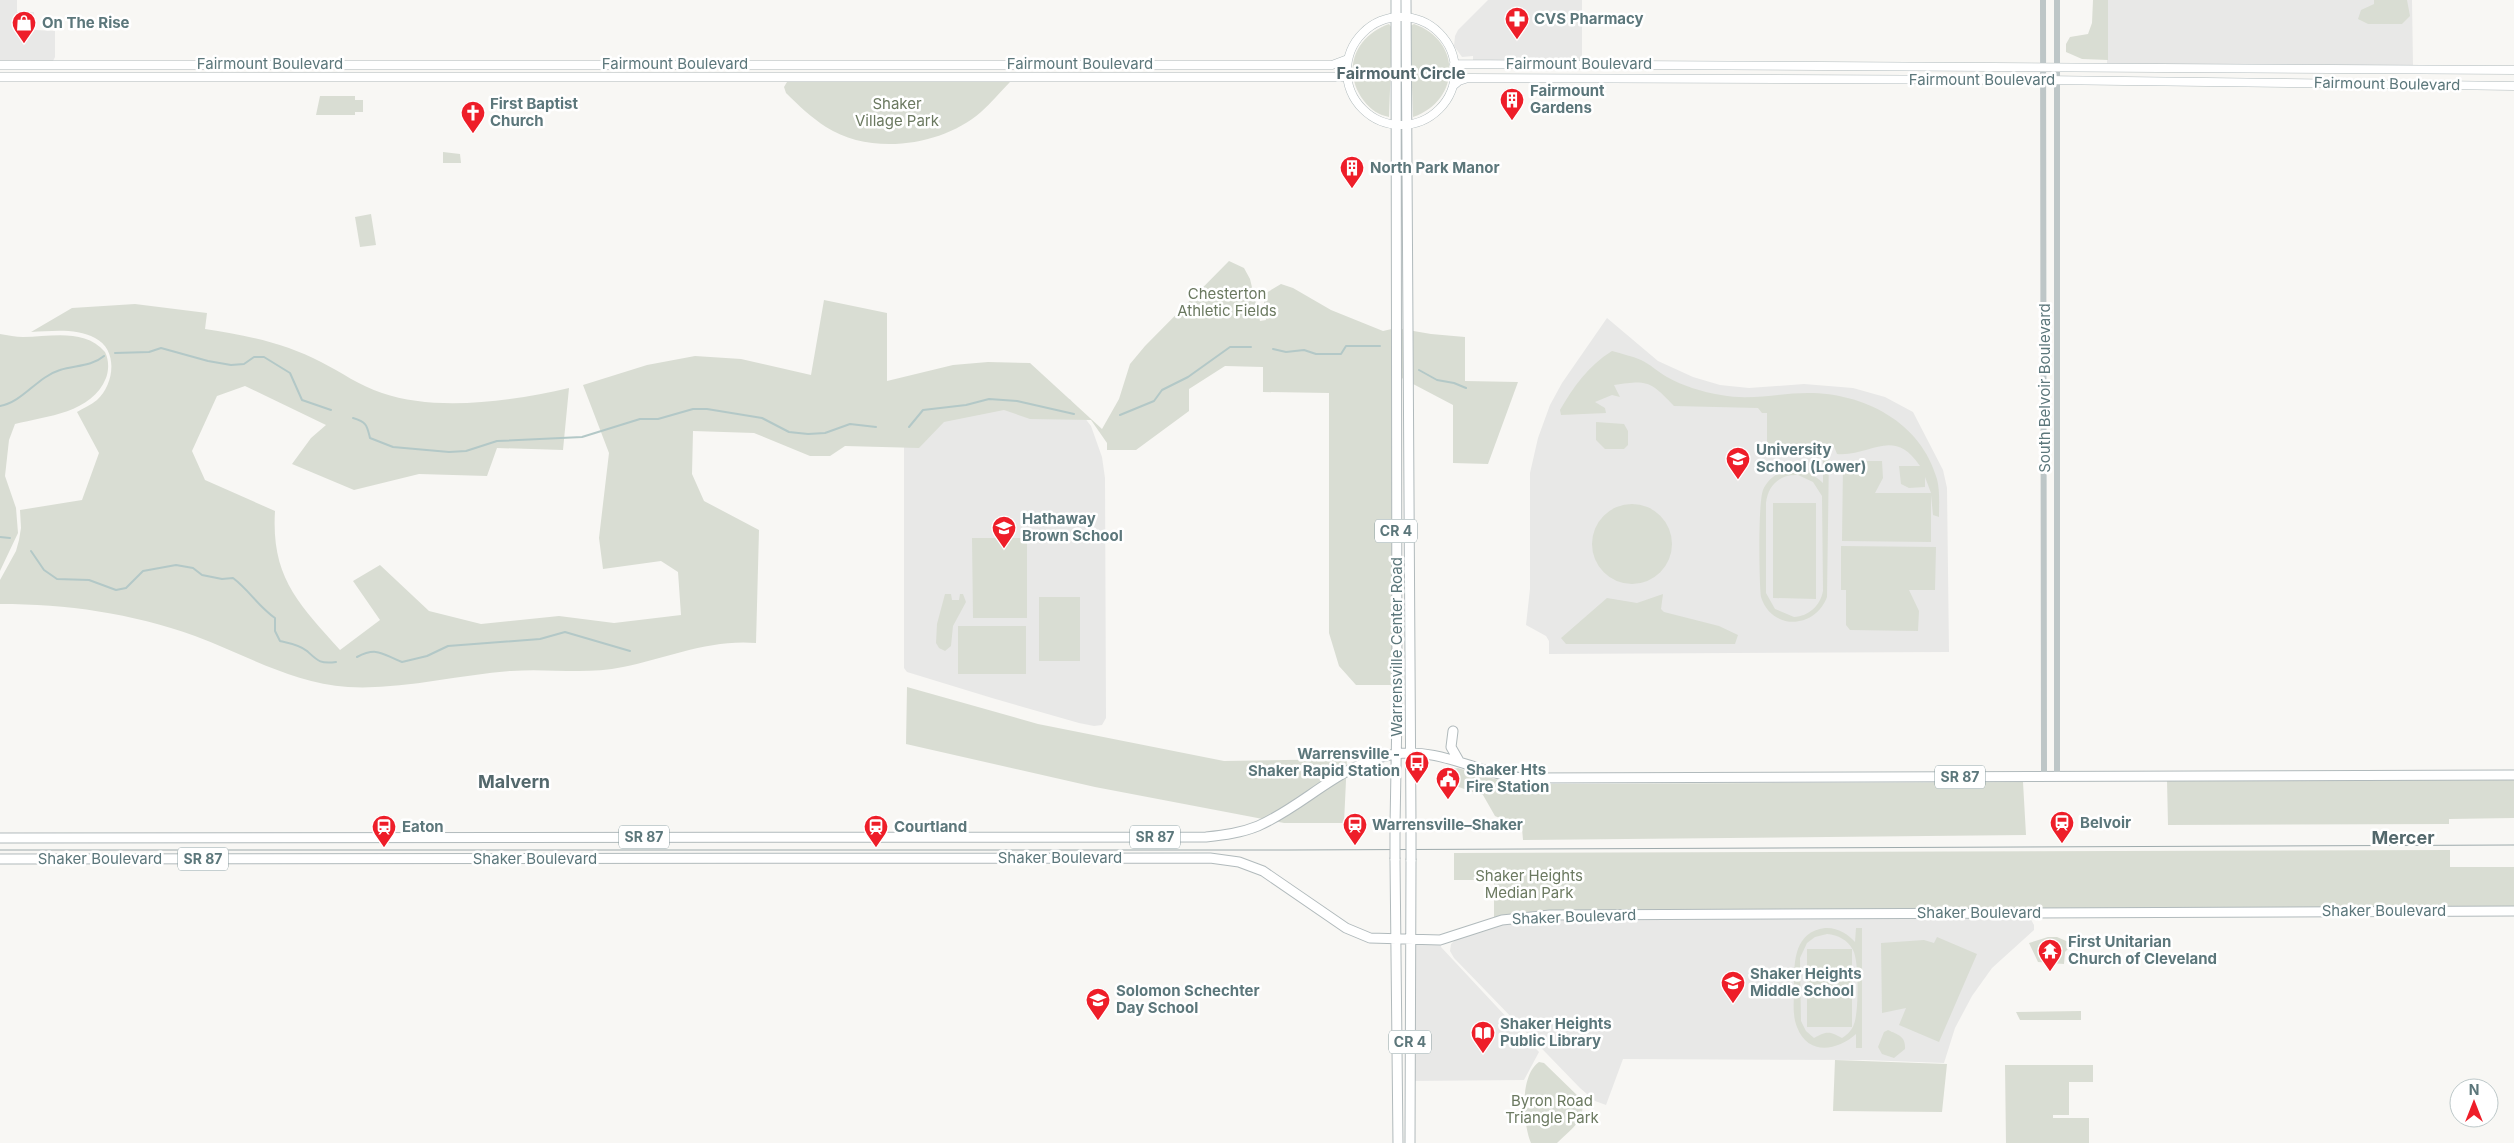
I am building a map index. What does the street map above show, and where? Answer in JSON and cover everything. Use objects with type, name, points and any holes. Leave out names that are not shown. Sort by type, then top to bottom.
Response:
[{"type":"main road","name":"Warrensville Center Road","points":[[1396,0],[1397,754],[1395,860],[1398,1143]]},
{"type":"main road","name":"Warrensville Center Road","points":[[1406,0],[1411,826],[1410,1143]]},
{"type":"main road","points":[[1406,17],[1424,22],[1437,30],[1449,46],[1454,64],[1453,86],[1449,96],[1439,110],[1426,119],[1407,125],[1395,125],[1380,121],[1363,110],[1353,96],[1347,77],[1348,58],[1356,41],[1366,30],[1380,21],[1406,17]]},
{"type":"main road","name":"Fairmount Boulevard","points":[[0,65],[1332,65],[1348,58]]},
{"type":"main road","points":[[398,64],[400,76]]},
{"type":"main road","name":"Fairmount Boulevard","points":[[1454,64],[2514,70]]},
{"type":"main road","points":[[2329,83],[2330,68]]},
{"type":"main road","name":"Fairmount Boulevard","points":[[0,77],[1347,77]]},
{"type":"main road","name":"Fairmount Boulevard","points":[[1453,86],[1459,81],[1468,78],[2043,80],[2514,86]]},
{"type":"main road","points":[[1453,731],[1451,748],[1460,761]]},
{"type":"main road","name":"Shaker Boulevard","points":[[0,838],[1206,836],[1237,833],[1258,826],[1351,768],[1397,754],[1410,753],[1460,761],[1498,774],[1524,778],[2514,774]]},
{"type":"main road","name":"Shaker Boulevard","points":[[0,859],[1224,859],[1247,864],[1270,875],[1357,934],[1370,938],[1397,940],[1440,940],[1502,920],[1550,914],[2514,911]]},
{"type":"street","name":"South Belvoir Boulevard","points":[[2044,0],[2044,776]]},
{"type":"street","name":"South Belvoir Boulevard","points":[[2057,0],[2055,66],[2057,776]]},
{"type":"street","points":[[2044,750],[2050,755],[2057,750]]},
{"type":"shaded area","points":[[0,0],[17,0],[17,12],[34,12],[35,30],[55,31],[55,57],[53,61],[0,62]]},
{"type":"shaded area","points":[[1488,0],[1582,0],[1582,62],[1473,61],[1473,56],[1462,57],[1454,46],[1455,36],[1458,30]]},
{"type":"shaded area","points":[[2108,0],[2412,0],[2413,66],[2107,64]]},
{"type":"shaded area","name":"University School (Lower)","points":[[1607,318],[1658,361],[1693,377],[1720,385],[1749,388],[1804,384],[1853,388],[1885,397],[1913,412],[1943,470],[1947,488],[1949,652],[1549,654],[1549,641],[1546,636],[1526,625],[1530,589],[1530,473],[1538,438],[1550,405],[1562,383]]},
{"type":"shaded area","name":"Hathaway Brown School","points":[[904,391],[1070,399],[1091,426],[1102,457],[1105,478],[1106,718],[1102,725],[1094,726],[1079,723],[992,698],[907,672],[904,668]]},
{"type":"shaded area","name":"Shaker Heights Middle School","points":[[2029,916],[2034,925],[2034,930],[1992,968],[1972,996],[1955,1028],[1944,1063],[1865,1060],[1623,1059],[1606,1105],[1595,1101],[1580,1088],[1454,958],[1450,951],[1451,944],[1456,939],[1484,928],[1524,919]]},
{"type":"shaded area","points":[[1440,940],[1441,947],[1539,1052],[1524,1080],[1410,1081],[1411,941]]},
{"type":"green space","points":[[2093,0],[2108,0],[2108,60],[2082,59],[2066,52],[2066,44],[2070,37],[2088,34],[2092,23]]},
{"type":"green space","points":[[2374,0],[2407,0],[2410,16],[2402,24],[2368,24],[2358,19],[2361,10],[2374,4]]},
{"type":"green space","points":[[1389,24],[1392,28],[1392,35],[1389,117],[1375,112],[1364,101],[1357,90],[1353,78],[1353,67],[1355,56],[1360,46],[1377,30]]},
{"type":"green space","points":[[1414,24],[1430,32],[1441,43],[1448,57],[1450,71],[1447,85],[1440,98],[1429,109],[1413,117],[1410,26]]},
{"type":"green space","name":"Shaker Village Park","points":[[787,82],[1010,82],[981,112],[965,124],[947,133],[906,143],[885,144],[864,142],[844,136],[826,127],[786,93],[784,87]]},
{"type":"green space","points":[[320,96],[355,96],[355,100],[363,100],[363,112],[355,112],[355,115],[316,115]]},
{"type":"green space","points":[[443,152],[460,154],[461,163],[443,163]]},
{"type":"green space","points":[[371,214],[376,245],[360,247],[355,217]]},
{"type":"green space","name":"Chesterton Athletic Fields","points":[[1229,261],[1244,268],[1250,279],[1260,321],[1266,320],[1264,302],[1266,293],[1281,284],[1293,288],[1331,310],[1383,331],[1396,328],[1465,337],[1465,381],[1518,382],[1488,464],[1453,463],[1453,405],[1396,375],[1397,685],[1356,685],[1339,666],[1329,633],[1329,393],[1263,392],[1263,367],[1225,366],[1189,389],[1189,411],[1136,450],[1107,450],[1107,443],[1091,420],[1030,419],[1004,410],[944,422],[919,448],[845,446],[830,456],[810,456],[754,433],[693,431],[692,474],[704,501],[759,530],[756,643],[705,646],[623,667],[595,671],[511,671],[389,686],[348,687],[308,680],[288,674],[214,643],[147,621],[74,608],[0,604],[0,580],[16,551],[19,540],[21,528],[20,510],[82,500],[99,453],[77,412],[97,400],[103,394],[110,377],[111,359],[108,351],[103,343],[80,333],[64,331],[31,332],[72,308],[135,304],[207,313],[205,329],[250,337],[279,345],[307,355],[366,387],[404,399],[427,402],[475,403],[524,397],[569,388],[563,450],[497,448],[487,476],[419,474],[354,490],[292,464],[311,438],[326,425],[245,386],[217,396],[192,451],[205,480],[275,511],[275,534],[278,554],[290,588],[312,618],[340,650],[380,620],[353,581],[380,565],[429,611],[481,624],[559,616],[614,623],[681,615],[678,572],[661,561],[603,569],[599,538],[609,453],[583,385],[647,365],[695,356],[741,359],[811,375],[824,300],[887,313],[887,381],[953,365],[988,362],[1030,363],[1102,429],[1119,399],[1130,364],[1145,346]]},
{"type":"green space","points":[[0,334],[23,337],[56,335],[87,340],[97,344],[105,352],[108,372],[99,390],[79,406],[54,415],[15,424],[9,440],[5,476],[16,508],[18,533],[0,571]]},
{"type":"green space","points":[[1612,351],[1641,360],[1673,380],[1707,392],[1732,397],[1797,393],[1829,394],[1850,398],[1888,415],[1904,427],[1918,442],[1929,459],[1937,479],[1939,517],[1933,515],[1931,495],[1931,542],[1842,541],[1843,465],[1846,461],[1882,461],[1883,478],[1875,493],[1931,493],[1925,477],[1925,487],[1909,488],[1901,484],[1899,466],[1920,466],[1910,454],[1900,448],[1891,445],[1849,454],[1837,454],[1833,444],[1767,444],[1767,413],[1762,413],[1758,408],[1674,406],[1659,391],[1648,384],[1642,383],[1614,385],[1620,397],[1612,395],[1595,402],[1605,408],[1606,413],[1561,415],[1560,410],[1582,377]]},
{"type":"green space","points":[[1596,422],[1624,424],[1628,431],[1628,445],[1624,449],[1605,449],[1596,440]]},
{"type":"green space","points":[[1829,454],[1827,597],[1821,608],[1804,620],[1794,622],[1784,620],[1774,616],[1761,597],[1759,559],[1761,498],[1767,483],[1773,477],[1789,470],[1808,472],[1823,483],[1823,455]],"holes":[[[1798,475],[1813,482],[1822,496],[1823,591],[1822,596],[1813,609],[1804,615],[1794,617],[1775,609],[1766,593],[1766,503],[1772,486],[1786,476]]]},
{"type":"green space","points":[[1773,503],[1816,503],[1816,599],[1773,598]]},
{"type":"green space","points":[[1632,504],[1647,507],[1660,516],[1669,529],[1672,544],[1669,559],[1660,572],[1647,581],[1632,584],[1617,581],[1604,572],[1595,559],[1592,544],[1595,529],[1604,516],[1617,507]]},
{"type":"green space","points":[[972,538],[1027,538],[1027,618],[973,618]]},
{"type":"green space","points":[[1841,546],[1936,547],[1935,590],[1909,590],[1919,611],[1918,631],[1850,630],[1846,625],[1846,590],[1841,590]]},
{"type":"green space","points":[[945,594],[951,594],[952,600],[959,600],[960,594],[963,594],[966,602],[953,626],[951,646],[945,651],[939,648],[936,643],[937,624]]},
{"type":"green space","points":[[1663,594],[1661,609],[1664,612],[1719,626],[1738,635],[1735,644],[1566,644],[1561,638],[1607,598],[1637,603]]},
{"type":"green space","points":[[1039,597],[1080,597],[1080,661],[1039,661]]},
{"type":"green space","points":[[958,626],[1026,626],[1026,674],[958,674]]},
{"type":"green space","points":[[907,687],[1038,724],[1224,761],[1347,759],[1344,823],[1284,823],[1095,787],[906,744]]},
{"type":"green space","points":[[1458,768],[1495,779],[1522,784],[2023,782],[2026,835],[1523,840],[1522,828],[1495,816],[1483,795],[1440,781],[1447,770]]},
{"type":"green space","points":[[2514,778],[2514,818],[2449,819],[2449,824],[2168,825],[2167,780]]},
{"type":"green space","name":"Shaker Heights Median Park","points":[[2450,850],[2450,867],[2514,867],[2514,911],[1558,914],[1494,922],[1494,880],[1454,880],[1454,853]]},
{"type":"green space","points":[[1825,928],[1842,932],[1855,942],[1856,928],[1862,928],[1862,1048],[1856,1048],[1856,1034],[1832,1047],[1815,1046],[1808,1043],[1802,1036],[1794,1018],[1794,969],[1801,942],[1814,931]],"holes":[[[1831,935],[1839,937],[1851,946],[1855,956],[1858,986],[1856,1018],[1851,1030],[1842,1038],[1828,1033],[1814,1038],[1806,1031],[1801,1021],[1800,958],[1807,943],[1815,937]]]},
{"type":"green space","points":[[1937,937],[1977,954],[1939,1042],[1899,1025],[1906,1008],[1882,1013],[1881,943],[1924,940],[1934,943]]},
{"type":"green space","points":[[2048,937],[2057,937],[2073,944],[2065,952],[2064,964],[2038,962],[2029,943]]},
{"type":"green space","points":[[1807,949],[1852,949],[1852,1027],[1807,1027]]},
{"type":"green space","points":[[2081,1011],[2081,1020],[2020,1020],[2016,1012]]},
{"type":"green space","points":[[1888,1030],[1901,1036],[1905,1045],[1905,1049],[1894,1058],[1882,1054],[1878,1047],[1884,1032]]},
{"type":"green space","points":[[1835,1060],[1947,1064],[1942,1112],[1833,1111]]},
{"type":"green space","name":"Byron Road Triangle Park","points":[[1539,1062],[1544,1063],[1581,1099],[1582,1113],[1580,1119],[1557,1143],[1531,1143],[1528,1135],[1525,1113],[1526,1089],[1528,1078]]},
{"type":"green space","points":[[2005,1065],[2093,1065],[2093,1082],[2069,1082],[2069,1115],[2053,1115],[2053,1118],[2089,1118],[2089,1143],[2006,1143]]},
{"type":"waterway","points":[[1273,349],[1286,352],[1304,350],[1316,354],[1341,354],[1346,346],[1380,346]]},
{"type":"waterway","points":[[1120,415],[1154,401],[1162,390],[1188,377],[1230,347],[1251,347]]},
{"type":"waterway","points":[[115,353],[149,352],[161,348],[208,361],[231,365],[244,364],[254,357],[264,357],[290,373],[302,400],[331,410]]},
{"type":"waterway","points":[[0,406],[16,400],[52,373],[88,364],[104,356]]},
{"type":"waterway","points":[[1419,370],[1437,380],[1454,383],[1466,388]]},
{"type":"waterway","points":[[909,427],[923,410],[966,405],[989,399],[1017,401],[1074,414]]},
{"type":"waterway","points":[[353,418],[366,425],[370,438],[393,447],[449,452],[466,451],[497,441],[582,437],[640,419],[658,419],[693,409],[707,409],[762,418],[789,432],[808,434],[825,433],[850,424],[876,427]]},
{"type":"waterway","points":[[0,537],[10,538]]},
{"type":"waterway","points":[[31,551],[44,570],[57,579],[89,580],[116,590],[126,588],[143,571],[176,565],[193,568],[202,575],[222,579],[233,578],[275,618],[275,631],[280,641],[301,647],[320,661],[326,663],[336,662]]},
{"type":"waterway","points":[[357,657],[375,652],[385,654],[402,662],[427,656],[448,646],[540,639],[565,632],[630,651]]},
{"type":"tram line","points":[[0,850],[1287,850],[2514,845]]},
{"type":"place","name":"CVS Pharmacy","points":[[1517,40]]},
{"type":"place","name":"On The Rise","points":[[24,44]]},
{"type":"place","name":"Fairmount Gardens","points":[[1512,121]]},
{"type":"place","name":"First Baptist Church","points":[[473,134]]},
{"type":"place","name":"North Park Manor","points":[[1352,189]]},
{"type":"place","name":"University School (Lower)","points":[[1738,480]]},
{"type":"place","name":"Hathaway Brown School","points":[[1004,549]]},
{"type":"place","name":"Warrensville - Shaker Rapid Station","points":[[1417,784]]},
{"type":"place","name":"Shaker Hts Fire Station","points":[[1448,800]]},
{"type":"place","name":"Belvoir","points":[[2062,844]]},
{"type":"place","name":"Warrensville–Shaker","points":[[1355,846]]},
{"type":"place","name":"Eaton","points":[[384,848]]},
{"type":"place","name":"Courtland","points":[[876,848]]},
{"type":"place","name":"First Unitarian Church of Cleveland","points":[[2050,972]]},
{"type":"place","name":"Shaker Heights Middle School","points":[[1733,1004]]},
{"type":"place","name":"Solomon Schechter Day School","points":[[1098,1021]]},
{"type":"place","name":"Shaker Heights Public Library","points":[[1483,1054]]},
{"type":"district","name":"Fairmount Circle","points":[[1401,73]]},
{"type":"district","name":"Malvern","points":[[514,782]]},
{"type":"district","name":"Mercer","points":[[2403,838]]}]
